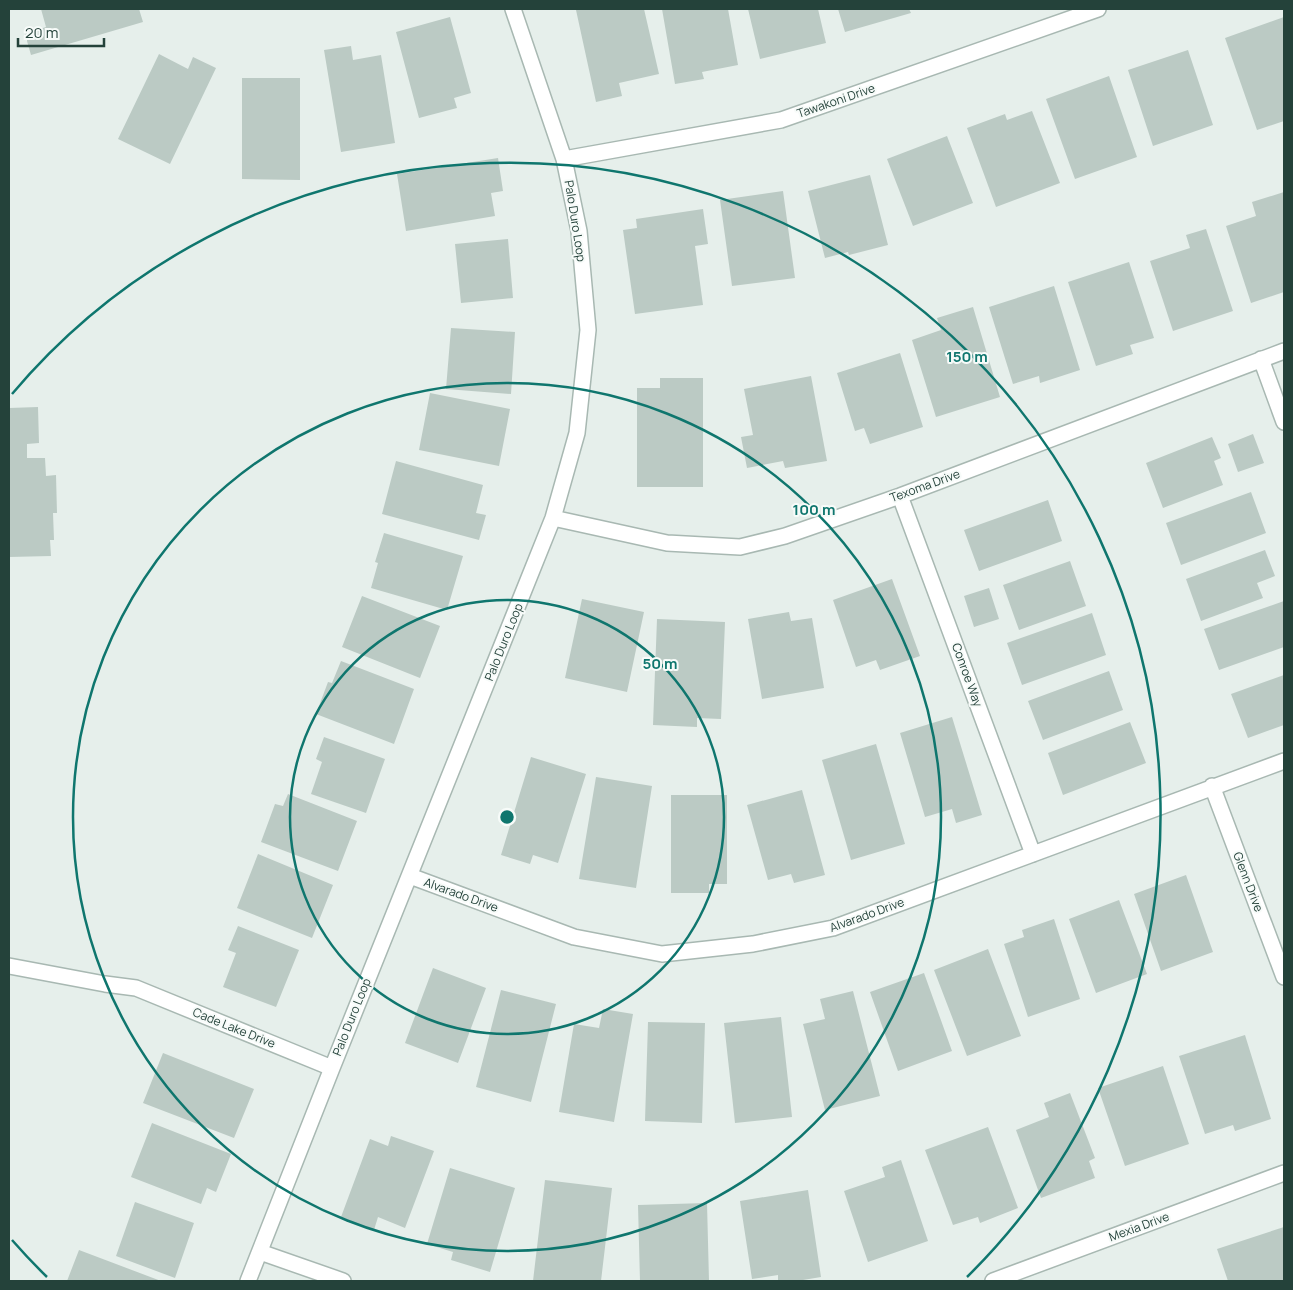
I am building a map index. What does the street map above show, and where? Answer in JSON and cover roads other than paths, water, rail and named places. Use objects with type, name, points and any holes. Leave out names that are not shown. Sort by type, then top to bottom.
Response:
[{"type":"street","name":"Palo Duro Loop","points":[[248,1281],[553,518],[577,433],[588,330],[579,230],[564,159],[512,9]]},
{"type":"street","name":"Tawakoni Drive","points":[[564,159],[781,120],[1098,9]]},
{"type":"street","name":"Texoma Drive","points":[[553,518],[666,543],[740,547],[785,536],[900,496],[1284,350]]},
{"type":"street","points":[[1261,359],[1284,422]]},
{"type":"street","name":"Conroe Way","points":[[900,496],[1033,854]]},
{"type":"street","name":"Alvarado Drive","points":[[410,876],[574,937],[662,954],[753,944],[833,928],[1212,786],[1284,761]]},
{"type":"street","name":"Glenn Drive","points":[[1212,786],[1284,977]]},
{"type":"street","name":"Cade Lake Drive","points":[[9,966],[136,988],[332,1068]]},
{"type":"street","name":"Mexia Drive","points":[[993,1281],[1284,1173]]},
{"type":"street","points":[[260,1252],[343,1281]]}]
